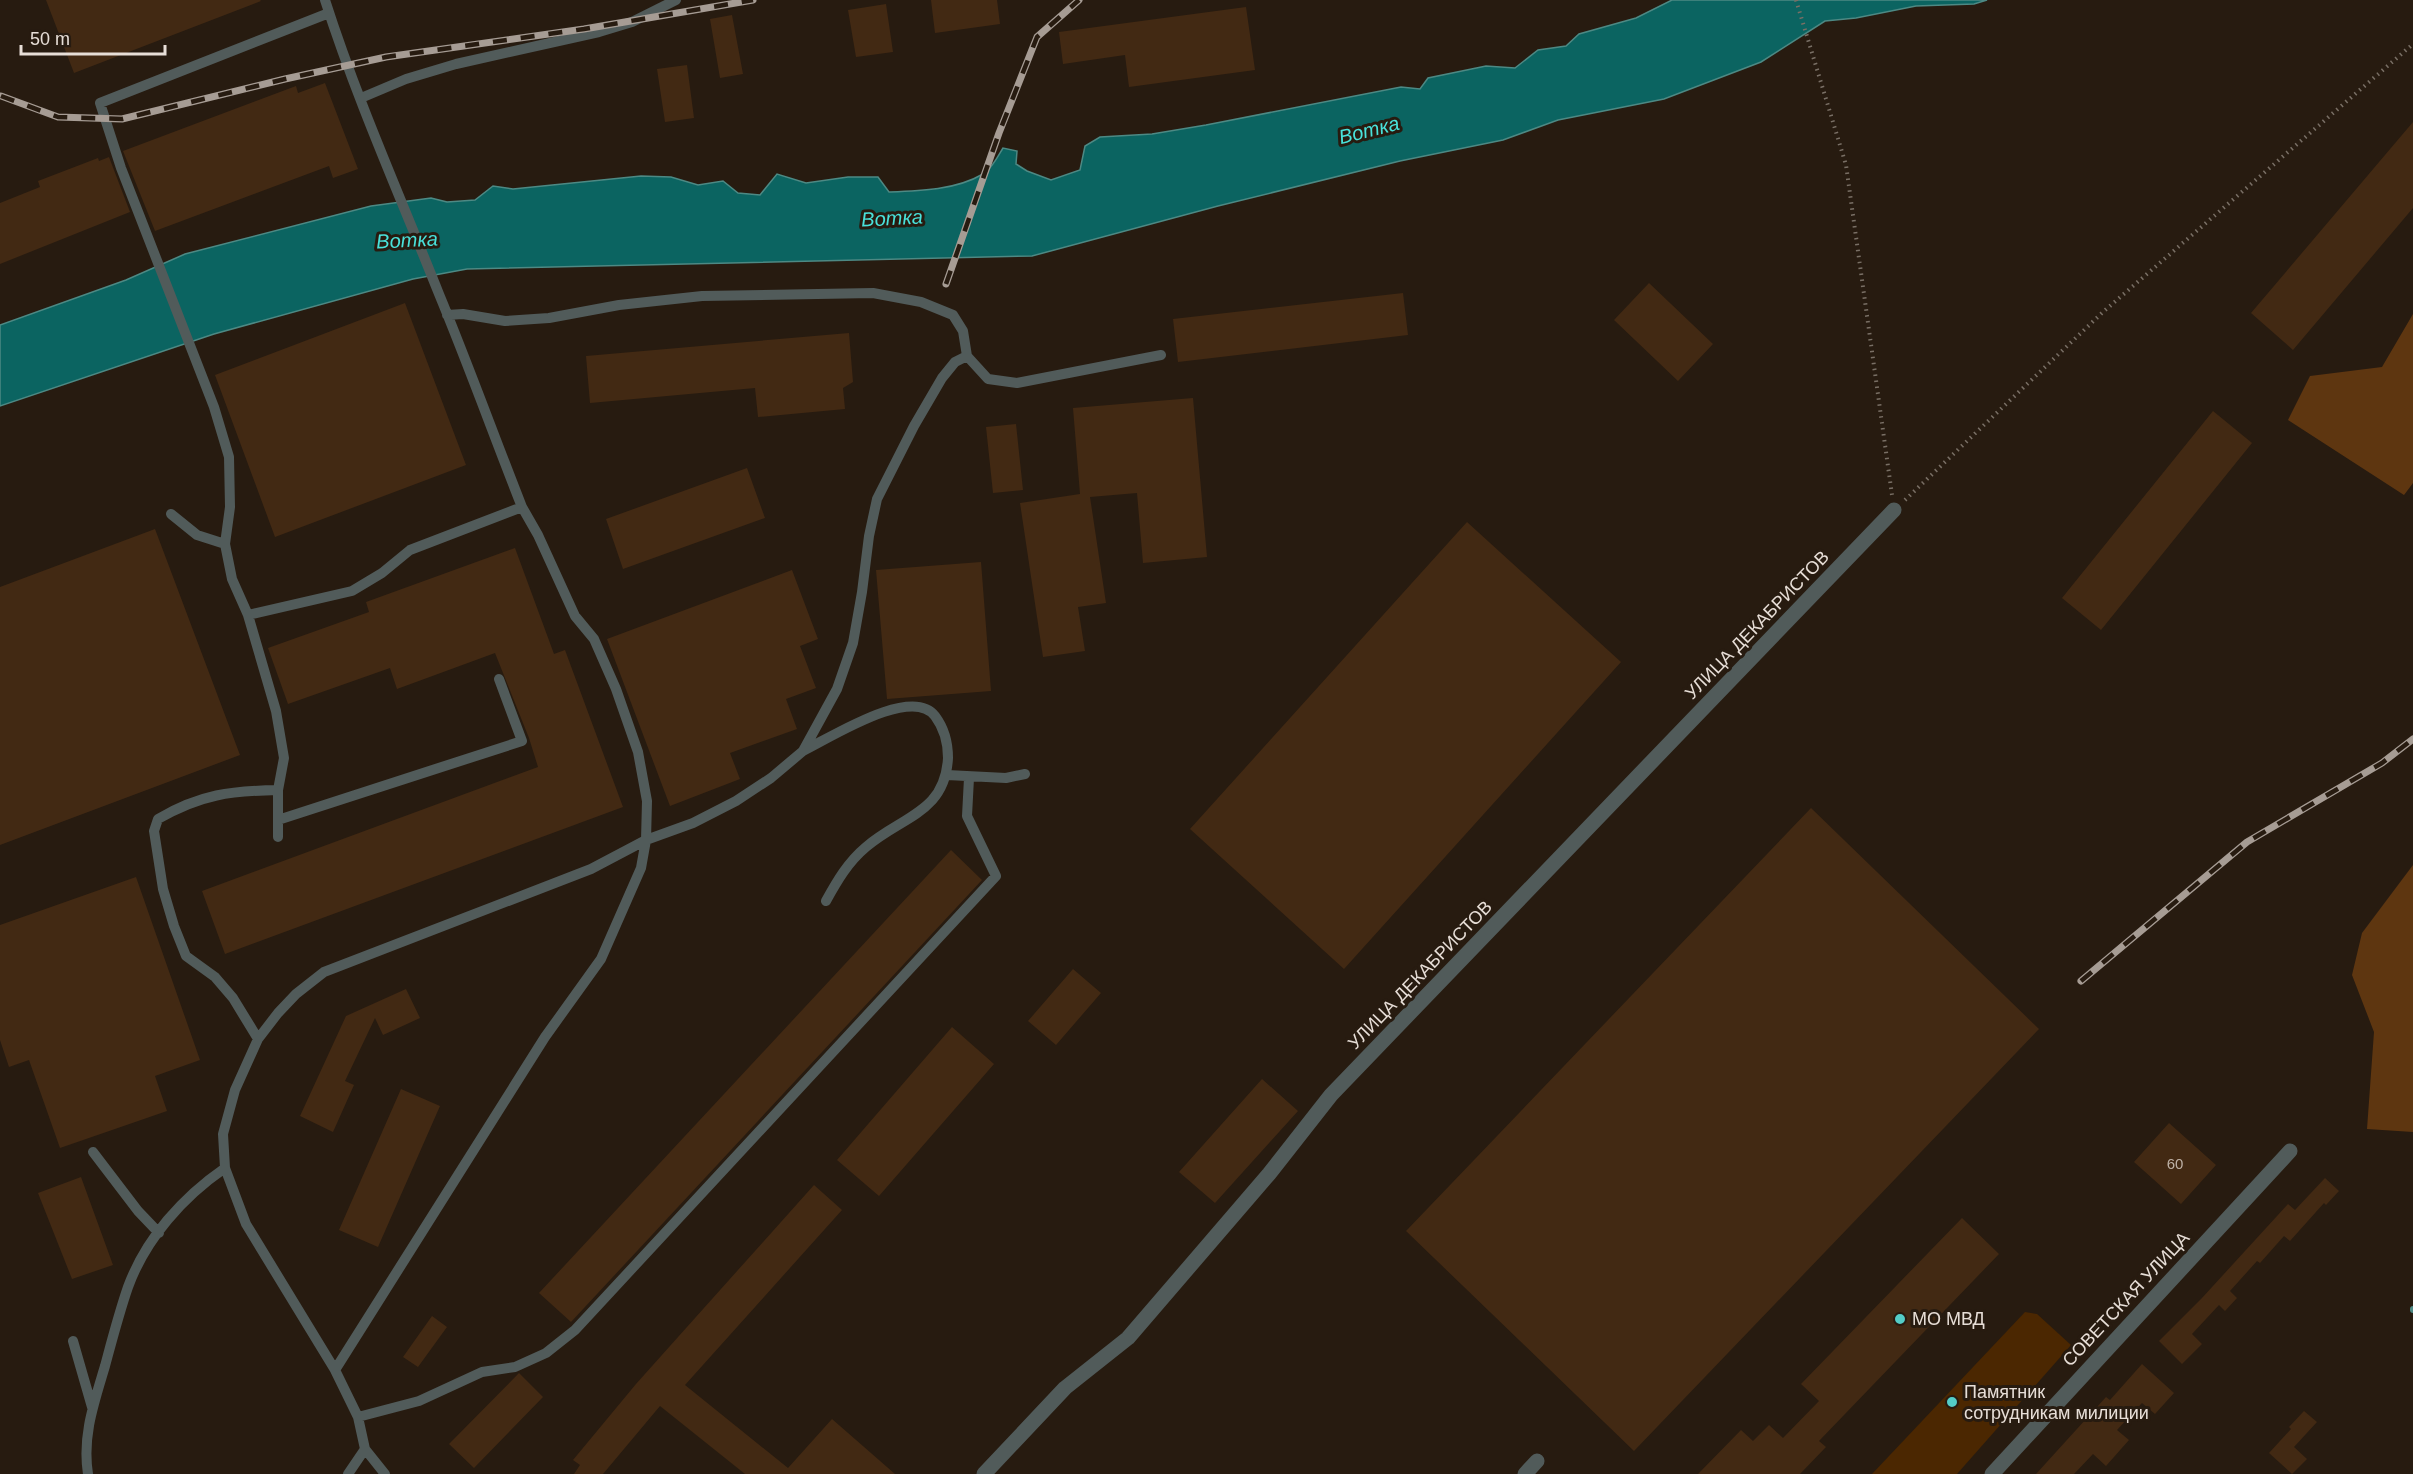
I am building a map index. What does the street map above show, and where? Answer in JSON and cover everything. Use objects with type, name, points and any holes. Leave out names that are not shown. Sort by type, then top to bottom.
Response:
[{"type":"street","name":"УЛИЦА ДЕКАБРИСТОВ","points":[[984,1474],[1065,1388],[1128,1338],[1269,1174],[1331,1095],[1894,510]]},
{"type":"street","name":"СОВЕТСКАЯ УЛИЦА","points":[[1992,1474],[2290,1151]]},
{"type":"street","points":[[1525,1474],[1537,1461]]},
{"type":"lane","points":[[325,0],[393,184],[439,294],[522,507],[538,535],[575,616],[594,639],[616,688],[638,752],[647,801],[646,840],[641,868],[601,958],[545,1036],[335,1370]]},
{"type":"lane","points":[[361,99],[406,78],[632,22],[676,0]]},
{"type":"lane","points":[[278,837],[278,790],[284,758],[276,711],[248,615],[232,579],[225,544],[230,507],[229,457],[214,407],[121,168],[100,103],[329,13]]},
{"type":"lane","points":[[447,315],[463,314],[505,321],[549,318],[619,305],[702,296],[873,293],[921,302],[953,315],[963,331],[967,356],[987,379],[1017,383],[1161,355]]},
{"type":"lane","points":[[803,751],[837,689],[853,643],[869,536],[877,499],[914,426],[942,378],[955,362],[967,356]]},
{"type":"lane","points":[[248,615],[352,591],[382,573],[410,549],[522,507]]},
{"type":"lane","points":[[171,514],[197,535],[225,544]]},
{"type":"lane","points":[[278,820],[522,741],[499,679]]},
{"type":"lane","points":[[385,1474],[365,1449],[358,1417],[335,1370],[246,1224],[225,1168],[223,1134],[236,1090],[258,1039],[278,1013],[296,994],[324,972],[591,869],[646,840],[693,823],[736,801],[771,778],[803,751],[887,710],[914,704],[930,710],[941,725],[948,747],[947,775],[938,796],[866,846],[842,872],[826,901]]},
{"type":"lane","points":[[947,775],[969,778],[1006,778],[1025,774]]},
{"type":"lane","points":[[358,1417],[419,1401],[482,1372],[515,1367],[546,1353],[575,1330],[996,876],[967,816],[969,778]]},
{"type":"lane","points":[[258,1039],[233,998],[215,977],[186,956],[163,889],[154,831],[158,819],[203,797],[240,791],[278,790]]},
{"type":"lane","points":[[93,1152],[138,1211],[159,1233]]},
{"type":"lane","points":[[88,1474],[85,1452],[92,1407],[129,1286],[142,1255],[180,1205],[199,1186],[225,1168]]},
{"type":"lane","points":[[73,1341],[92,1407]]},
{"type":"lane","points":[[348,1474],[365,1449]]},
{"type":"path","points":[[1796,0],[1846,165],[1894,510]]},
{"type":"path","points":[[1894,510],[2103,312],[2413,44]]},
{"type":"shaded area","points":[[2413,314],[2413,483],[2404,495],[2288,420],[2310,376],[2382,367]]},
{"type":"shaded area","points":[[2413,865],[2413,1132],[2367,1129],[2374,1032],[2352,975],[2362,933]]},
{"type":"shaded area","points":[[2025,1312],[2037,1314],[2071,1345],[1957,1474],[1872,1474]]},
{"type":"water","name":"Вотка","points":[[1672,0],[1987,0],[1974,4],[1916,6],[1856,18],[1825,21],[1761,62],[1664,99],[1558,120],[1503,140],[1400,161],[1218,206],[1032,256],[467,269],[413,279],[214,334],[0,406],[0,325],[126,280],[185,254],[371,206],[431,198],[447,202],[475,200],[493,186],[513,189],[641,176],[671,177],[698,185],[723,181],[738,193],[760,195],[777,174],[806,183],[848,177],[878,177],[889,192],[925,190],[961,183],[983,174],[992,166],[1003,148],[1017,151],[1016,164],[1051,180],[1080,170],[1085,146],[1100,137],[1152,134],[1401,87],[1420,89],[1428,78],[1486,66],[1515,68],[1538,50],[1566,46],[1579,34],[1636,18]]},
{"type":"building","points":[[46,0],[260,0],[261,1],[74,73]]},
{"type":"building","points":[[931,0],[997,0],[1000,24],[935,33]]},
{"type":"building","points":[[886,4],[893,52],[856,57],[848,10]]},
{"type":"building","points":[[1246,7],[1255,70],[1129,87],[1125,55],[1063,64],[1059,32]]},
{"type":"building","points":[[732,15],[743,74],[720,78],[710,19]]},
{"type":"building","points":[[687,65],[694,118],[665,122],[657,69]]},
{"type":"building","points":[[325,83],[358,169],[333,178],[329,166],[155,231],[123,151],[296,86],[298,93]]},
{"type":"building","points":[[2413,122],[2413,208],[2293,350],[2251,313]]},
{"type":"building","points":[[109,157],[130,212],[0,264],[0,203],[40,187],[38,181],[98,158],[99,161]]},
{"type":"building","points":[[1649,283],[1713,344],[1678,381],[1614,320]]},
{"type":"building","points":[[1403,293],[1408,335],[1178,362],[1173,319]]},
{"type":"building","points":[[405,303],[466,465],[275,537],[215,375]]},
{"type":"building","points":[[849,333],[853,382],[843,388],[845,409],[758,417],[755,388],[590,403],[586,356]]},
{"type":"building","points":[[1193,398],[1207,557],[1143,563],[1137,493],[1090,497],[1106,603],[1078,607],[1085,651],[1043,657],[1020,503],[1080,494],[1073,408]]},
{"type":"building","points":[[2213,411],[2252,443],[2101,630],[2062,598]]},
{"type":"building","points":[[1016,424],[1023,490],[993,493],[986,427]]},
{"type":"building","points":[[747,468],[765,518],[623,569],[606,519]]},
{"type":"building","points":[[1467,522],[1621,662],[1344,969],[1190,829]]},
{"type":"building","points":[[155,529],[240,755],[0,845],[0,587]]},
{"type":"building","points":[[515,548],[554,654],[565,650],[623,807],[225,954],[202,891],[538,767],[529,738],[495,653],[397,689],[390,668],[288,704],[268,648],[369,612],[366,602]]},
{"type":"building","points":[[981,562],[991,691],[887,699],[876,570]]},
{"type":"building","points":[[792,570],[818,639],[800,646],[816,688],[786,699],[797,729],[730,753],[740,779],[670,806],[607,639]]},
{"type":"building","points":[[1811,808],[2039,1029],[1634,1451],[1406,1231]]},
{"type":"building","points":[[951,850],[982,880],[571,1322],[539,1293]]},
{"type":"building","points":[[136,877],[200,1060],[155,1076],[167,1111],[60,1148],[29,1060],[9,1067],[0,1040],[0,925]]},
{"type":"building","points":[[1073,969],[1101,993],[1056,1045],[1028,1021]]},
{"type":"building","points":[[406,989],[420,1018],[383,1035],[375,1018],[345,1081],[354,1085],[333,1132],[300,1116],[346,1016]]},
{"type":"building","points":[[952,1027],[994,1064],[879,1196],[837,1160]]},
{"type":"building","points":[[1262,1079],[1298,1111],[1215,1203],[1179,1172]]},
{"type":"building","points":[[401,1089],[440,1106],[378,1247],[339,1230]]},
{"type":"building","points":[[2169,1123],[2216,1165],[2181,1204],[2134,1162]]},
{"type":"building","points":[[81,1177],[113,1265],[72,1279],[38,1193]]},
{"type":"building","points":[[2325,1178],[2339,1191],[2326,1205],[2324,1203],[2290,1241],[2284,1236],[2260,1263],[2257,1261],[2230,1291],[2237,1298],[2225,1311],[2219,1305],[2192,1334],[2202,1344],[2182,1364],[2159,1341],[2202,1298],[2288,1204],[2295,1210]]},
{"type":"building","points":[[814,1185],[842,1210],[685,1385],[788,1468],[832,1419],[895,1474],[745,1474],[660,1406],[603,1474],[574,1474],[580,1465],[573,1460],[636,1384]]},
{"type":"building","name":"МО МВД","points":[[1962,1218],[1999,1254],[1819,1441],[1826,1447],[1800,1474],[1698,1474],[1741,1430],[1753,1441],[1769,1425],[1783,1438],[1819,1401],[1801,1384]]},
{"type":"building","points":[[432,1316],[447,1327],[418,1367],[403,1357]]},
{"type":"building","points":[[2142,1364],[2174,1393],[2155,1414],[2142,1403],[2117,1430],[2129,1440],[2106,1466],[2093,1454],[2074,1474],[2036,1474],[2106,1397],[2110,1400]]},
{"type":"building","points":[[519,1373],[543,1397],[474,1468],[449,1444]]},
{"type":"building","points":[[2304,1411],[2317,1422],[2294,1447],[2307,1459],[2292,1474],[2269,1453]]},
{"type":"railway","points":[[1,96],[58,117],[122,119],[386,57],[584,29],[753,0]]},
{"type":"railway","points":[[946,284],[999,133],[1037,37],[1079,0]]},
{"type":"railway","points":[[2081,981],[2247,842],[2382,763],[2413,739]]},
{"type":"place","name":"МО МВД","points":[[1900,1319]]},
{"type":"place","name":"Памятник сотрудникам милиции","points":[[1952,1402]]}]
